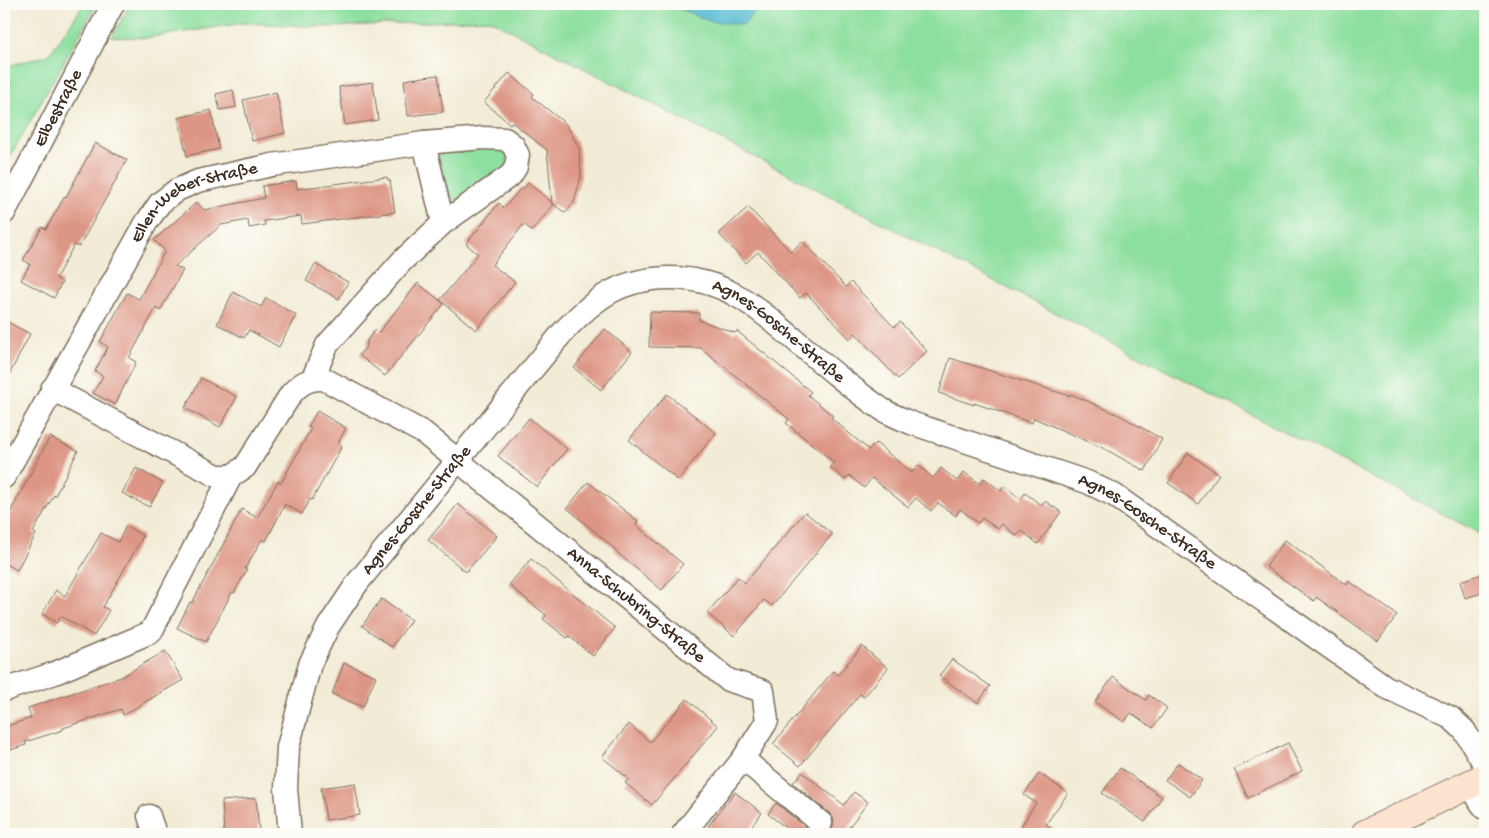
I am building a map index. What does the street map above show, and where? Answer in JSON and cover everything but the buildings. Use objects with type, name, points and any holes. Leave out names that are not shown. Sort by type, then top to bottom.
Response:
[{"type":"main road","points":[[1365,834],[1480,775]]},
{"type":"street","name":"Elbestraße","points":[[4,213],[113,4]]},
{"type":"street","name":"Ellen-Weber-Straße","points":[[4,477],[146,223],[160,203],[177,190],[198,181],[272,165],[424,143],[483,138],[505,139],[513,145],[518,155],[516,167],[511,175],[443,223],[402,261],[327,345],[313,378]]},
{"type":"street","points":[[424,143],[443,223]]},
{"type":"street","name":"Agnes-Gosche-Straße","points":[[290,834],[286,788],[288,747],[310,664],[328,627],[358,582],[563,332],[599,298],[620,287],[639,281],[660,278],[692,280],[712,284],[735,294],[755,307],[830,370],[886,412],[911,423],[1087,482],[1114,495],[1386,687],[1451,718],[1464,730],[1480,775],[1481,803],[1485,808]]},
{"type":"street","points":[[4,690],[55,673],[151,632],[231,476],[245,467],[291,394],[301,384],[313,378],[324,379],[424,433],[458,461]]},
{"type":"street","points":[[52,389],[217,476],[231,476]]},
{"type":"street","name":"Anna-Schubring-Straße","points":[[458,461],[728,680],[763,692],[767,721],[743,759],[683,834]]},
{"type":"street","points":[[743,759],[821,823]]},
{"type":"green space","points":[[84,4],[97,4],[4,167],[4,67],[49,55]]},
{"type":"green space","points":[[130,4],[1485,4],[1485,536],[489,19],[330,27],[244,23],[146,38],[112,37]]},
{"type":"green space","points":[[493,147],[504,150],[508,157],[506,167],[461,199],[449,199],[438,157],[447,148]]},
{"type":"water","points":[[670,4],[760,4],[744,25],[709,21]]}]
